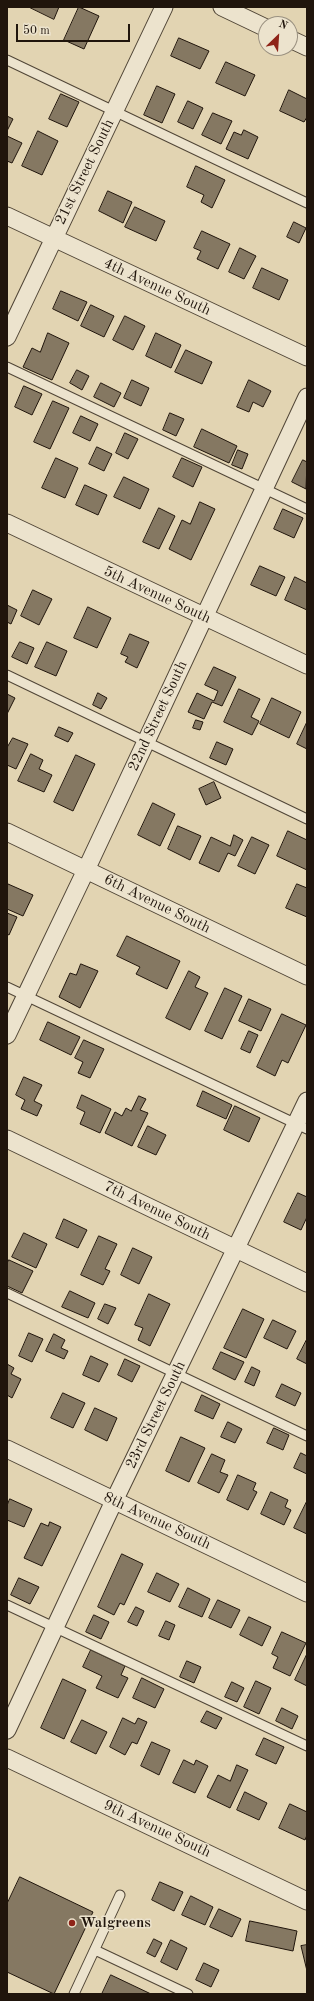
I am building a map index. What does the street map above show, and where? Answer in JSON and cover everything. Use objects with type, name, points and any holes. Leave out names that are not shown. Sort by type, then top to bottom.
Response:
[{"type":"street","name":"21st Street South","points":[[7,337],[164,7]]},
{"type":"street","points":[[222,7],[258,24]]},
{"type":"street","points":[[298,43],[307,48]]},
{"type":"street","name":"4th Avenue South","points":[[7,216],[307,357]]},
{"type":"street","name":"22nd Street South","points":[[7,1035],[86,870],[307,397]]},
{"type":"street","name":"5th Avenue South","points":[[7,523],[307,665]]},
{"type":"street","name":"6th Avenue South","points":[[7,832],[307,976]]},
{"type":"street","name":"23rd Street South","points":[[7,1730],[114,1501],[236,1250],[302,1126],[307,1101]]},
{"type":"street","name":"7th Avenue South","points":[[7,1139],[307,1283]]},
{"type":"street","name":"8th Avenue South","points":[[7,1449],[307,1592]]},
{"type":"street","name":"9th Avenue South","points":[[7,1758],[307,1901]]},
{"type":"lane","points":[[7,60],[307,203]]},
{"type":"lane","points":[[7,367],[307,509]]},
{"type":"lane","points":[[7,674],[307,820]]},
{"type":"lane","points":[[7,987],[302,1126]]},
{"type":"lane","points":[[7,1293],[307,1436]]},
{"type":"lane","points":[[7,1605],[307,1746]]},
{"type":"lane","points":[[74,1994],[120,1895]]},
{"type":"lane","points":[[95,1950],[188,1994]]},
{"type":"building","points":[[29,7],[59,7],[54,19]]},
{"type":"building","points":[[79,7],[99,16],[84,49],[64,40]]},
{"type":"building","points":[[179,38],[209,51],[200,69],[171,56]]},
{"type":"building","points":[[226,62],[255,75],[245,96],[216,83]]},
{"type":"building","points":[[157,86],[175,94],[162,123],[144,115]]},
{"type":"building","points":[[289,90],[307,99],[307,117],[304,122],[280,111]]},
{"type":"building","points":[[61,94],[79,102],[67,127],[49,119]]},
{"type":"building","points":[[188,101],[203,108],[193,129],[178,122]]},
{"type":"building","points":[[213,113],[232,121],[221,144],[202,135]]},
{"type":"building","points":[[7,116],[13,119],[7,131]]},
{"type":"building","points":[[244,130],[258,137],[248,159],[226,149],[234,132],[241,135]]},
{"type":"building","points":[[38,131],[58,141],[42,175],[22,166]]},
{"type":"building","points":[[7,136],[22,143],[12,163],[7,161]]},
{"type":"building","points":[[196,166],[225,180],[212,208],[201,202],[204,195],[187,187]]},
{"type":"building","points":[[108,191],[132,202],[123,223],[99,211]]},
{"type":"building","points":[[135,207],[165,221],[156,241],[125,227]]},
{"type":"building","points":[[294,222],[306,228],[299,243],[287,237]]},
{"type":"building","points":[[202,231],[230,244],[218,269],[197,259],[201,251],[194,248]]},
{"type":"building","points":[[240,248],[256,256],[244,279],[229,272]]},
{"type":"building","points":[[262,268],[288,280],[279,300],[253,288]]},
{"type":"building","points":[[61,291],[87,302],[78,321],[53,309]]},
{"type":"building","points":[[91,305],[114,316],[104,337],[81,326]]},
{"type":"building","points":[[125,316],[145,326],[133,350],[113,340]]},
{"type":"building","points":[[48,333],[69,343],[52,380],[23,367],[32,348],[40,352]]},
{"type":"building","points":[[156,333],[181,345],[171,368],[146,356]]},
{"type":"building","points":[[186,350],[212,362],[202,384],[175,372]]},
{"type":"building","points":[[77,370],[89,376],[82,390],[70,383]]},
{"type":"building","points":[[132,380],[149,388],[141,406],[124,398]]},
{"type":"building","points":[[249,380],[271,391],[263,407],[253,402],[249,412],[237,407]]},
{"type":"building","points":[[101,383],[121,393],[114,407],[94,397]]},
{"type":"building","points":[[24,386],[42,394],[32,415],[15,407]]},
{"type":"building","points":[[53,401],[69,408],[50,449],[34,442]]},
{"type":"building","points":[[170,413],[184,419],[176,436],[163,430]]},
{"type":"building","points":[[81,416],[98,424],[90,441],[73,433]]},
{"type":"building","points":[[202,429],[237,446],[229,463],[194,447]]},
{"type":"building","points":[[125,433],[138,439],[128,459],[116,453]]},
{"type":"building","points":[[97,447],[112,454],[104,471],[89,464]]},
{"type":"building","points":[[238,450],[248,454],[242,469],[232,465]]},
{"type":"building","points":[[56,458],[78,468],[65,498],[42,488]]},
{"type":"building","points":[[182,458],[202,467],[193,487],[173,477]]},
{"type":"building","points":[[303,460],[307,462],[306,489],[292,482]]},
{"type":"building","points":[[124,477],[149,489],[140,509],[114,497]]},
{"type":"building","points":[[85,485],[107,495],[98,515],[76,505]]},
{"type":"building","points":[[200,502],[215,509],[191,560],[169,549],[182,520],[190,524]]},
{"type":"building","points":[[159,508],[175,516],[159,549],[143,542]]},
{"type":"building","points":[[283,509],[303,518],[294,538],[274,529]]},
{"type":"building","points":[[260,566],[285,577],[276,596],[251,585]]},
{"type":"building","points":[[295,577],[307,583],[307,610],[285,600]]},
{"type":"building","points":[[33,590],[52,599],[39,625],[21,616]]},
{"type":"building","points":[[7,605],[17,610],[11,624],[7,622]]},
{"type":"building","points":[[88,607],[111,618],[97,648],[74,638]]},
{"type":"building","points":[[130,634],[149,642],[137,668],[125,662],[128,657],[121,654]]},
{"type":"building","points":[[20,642],[34,648],[27,664],[12,657]]},
{"type":"building","points":[[47,642],[67,651],[56,676],[35,667]]},
{"type":"building","points":[[214,667],[236,677],[222,706],[212,702],[204,719],[188,712],[197,693],[214,701],[218,691],[205,685]]},
{"type":"building","points":[[239,689],[260,699],[251,717],[259,721],[252,735],[224,722]]},
{"type":"building","points":[[98,693],[107,698],[101,709],[93,705]]},
{"type":"building","points":[[7,694],[15,698],[7,714]]},
{"type":"building","points":[[272,698],[301,712],[289,738],[260,724]]},
{"type":"building","points":[[196,720],[203,722],[200,730],[193,728]]},
{"type":"building","points":[[307,722],[307,749],[297,744]]},
{"type":"building","points":[[59,727],[73,733],[68,742],[55,736]]},
{"type":"building","points":[[13,738],[28,744],[16,769],[7,765],[7,748]]},
{"type":"building","points":[[217,742],[233,749],[226,765],[210,758]]},
{"type":"building","points":[[31,754],[43,760],[39,769],[52,775],[44,792],[18,781]]},
{"type":"building","points":[[76,755],[95,764],[73,811],[54,802]]},
{"type":"building","points":[[214,782],[221,798],[206,805],[199,789]]},
{"type":"building","points":[[153,803],[175,814],[160,846],[138,835]]},
{"type":"building","points":[[178,826],[201,836],[190,860],[168,849]]},
{"type":"building","points":[[288,831],[307,840],[307,870],[277,856]]},
{"type":"building","points":[[234,835],[243,840],[235,856],[228,853],[219,872],[199,863],[211,837],[230,846]]},
{"type":"building","points":[[252,837],[269,845],[255,874],[238,866]]},
{"type":"building","points":[[8,884],[33,895],[23,916],[7,909]]},
{"type":"building","points":[[297,884],[307,888],[307,917],[286,908]]},
{"type":"building","points":[[7,913],[17,917],[9,935],[7,934]]},
{"type":"building","points":[[127,936],[180,961],[167,989],[136,974],[140,967],[117,956]]},
{"type":"building","points":[[81,964],[98,971],[80,1008],[59,997],[70,973],[76,975]]},
{"type":"building","points":[[189,971],[200,977],[195,987],[208,993],[190,1030],[166,1018]]},
{"type":"building","points":[[225,988],[242,996],[222,1039],[205,1031]]},
{"type":"building","points":[[249,999],[271,1009],[261,1031],[239,1021]]},
{"type":"building","points":[[282,1014],[306,1025],[288,1063],[282,1060],[275,1076],[257,1067]]},
{"type":"building","points":[[48,1022],[80,1037],[71,1055],[40,1040]]},
{"type":"building","points":[[249,1031],[258,1035],[250,1053],[241,1049]]},
{"type":"building","points":[[84,1040],[104,1049],[90,1078],[78,1073],[83,1062],[75,1058]]},
{"type":"building","points":[[24,1077],[42,1085],[34,1101],[42,1105],[37,1116],[21,1109],[25,1100],[16,1095]]},
{"type":"building","points":[[203,1091],[232,1105],[226,1119],[197,1106]]},
{"type":"building","points":[[82,1095],[111,1109],[100,1133],[80,1124],[85,1112],[77,1108]]},
{"type":"building","points":[[139,1096],[146,1099],[140,1110],[148,1113],[132,1146],[105,1133],[115,1112],[122,1116],[126,1108],[131,1111]]},
{"type":"building","points":[[235,1106],[260,1118],[249,1142],[224,1130]]},
{"type":"building","points":[[148,1126],[166,1135],[156,1155],[138,1147]]},
{"type":"building","points":[[298,1193],[307,1197],[307,1217],[301,1230],[284,1222]]},
{"type":"building","points":[[64,1219],[87,1230],[78,1248],[56,1238]]},
{"type":"building","points":[[24,1233],[47,1244],[36,1268],[12,1257]]},
{"type":"building","points":[[99,1236],[117,1244],[105,1269],[110,1271],[103,1285],[81,1275]]},
{"type":"building","points":[[133,1248],[152,1257],[139,1284],[121,1275]]},
{"type":"building","points":[[9,1260],[33,1271],[22,1293],[7,1286],[7,1264]]},
{"type":"building","points":[[70,1291],[95,1303],[88,1318],[62,1307]]},
{"type":"building","points":[[149,1294],[170,1304],[150,1346],[138,1340],[143,1328],[135,1325]]},
{"type":"building","points":[[105,1304],[116,1308],[108,1324],[98,1319]]},
{"type":"building","points":[[243,1309],[264,1319],[246,1358],[224,1348]]},
{"type":"building","points":[[273,1320],[296,1331],[287,1349],[264,1338]]},
{"type":"building","points":[[29,1333],[43,1339],[32,1362],[19,1356]]},
{"type":"building","points":[[54,1334],[65,1340],[61,1348],[68,1351],[64,1359],[46,1351]]},
{"type":"building","points":[[307,1339],[307,1364],[297,1359]]},
{"type":"building","points":[[221,1352],[244,1362],[235,1380],[213,1369]]},
{"type":"building","points":[[91,1356],[108,1364],[99,1382],[83,1375]]},
{"type":"building","points":[[125,1359],[140,1366],[132,1382],[118,1375]]},
{"type":"building","points":[[7,1364],[14,1368],[11,1374],[21,1379],[12,1398],[7,1395]]},
{"type":"building","points":[[252,1367],[260,1371],[254,1386],[245,1382]]},
{"type":"building","points":[[282,1384],[301,1393],[295,1406],[276,1397]]},
{"type":"building","points":[[63,1393],[85,1403],[73,1428],[51,1418]]},
{"type":"building","points":[[202,1395],[220,1404],[213,1419],[195,1411]]},
{"type":"building","points":[[95,1408],[117,1418],[107,1441],[85,1430]]},
{"type":"building","points":[[228,1422],[242,1429],[235,1443],[221,1437]]},
{"type":"building","points":[[274,1428],[289,1435],[283,1450],[267,1443]]},
{"type":"building","points":[[181,1437],[205,1448],[189,1482],[166,1471]]},
{"type":"building","points":[[301,1453],[307,1456],[307,1474],[294,1468]]},
{"type":"building","points":[[212,1454],[225,1460],[220,1472],[228,1475],[219,1493],[198,1483]]},
{"type":"building","points":[[238,1475],[256,1483],[253,1490],[257,1492],[248,1510],[227,1500]]},
{"type":"building","points":[[271,1492],[288,1500],[285,1507],[291,1510],[284,1525],[261,1514]]},
{"type":"building","points":[[10,1499],[32,1509],[24,1527],[7,1520],[7,1506]]},
{"type":"building","points":[[307,1501],[307,1534],[294,1528]]},
{"type":"building","points":[[50,1522],[61,1527],[42,1566],[24,1558],[41,1523],[48,1526]]},
{"type":"building","points":[[122,1554],[143,1564],[124,1605],[120,1603],[114,1615],[98,1607]]},
{"type":"building","points":[[157,1573],[179,1584],[170,1602],[148,1592]]},
{"type":"building","points":[[19,1578],[39,1587],[30,1604],[11,1595]]},
{"type":"building","points":[[188,1588],[210,1599],[202,1617],[179,1607]]},
{"type":"building","points":[[218,1600],[240,1610],[231,1628],[209,1618]]},
{"type":"building","points":[[136,1607],[144,1611],[137,1626],[128,1622]]},
{"type":"building","points":[[94,1615],[109,1622],[101,1639],[86,1632]]},
{"type":"building","points":[[249,1617],[271,1627],[262,1646],[240,1635]]},
{"type":"building","points":[[166,1621],[175,1625],[169,1640],[159,1636]]},
{"type":"building","points":[[282,1632],[306,1643],[290,1676],[273,1668],[278,1657],[272,1654]]},
{"type":"building","points":[[91,1650],[125,1666],[121,1675],[128,1678],[118,1698],[96,1688],[102,1676],[83,1667]]},
{"type":"building","points":[[307,1654],[307,1686],[295,1680]]},
{"type":"building","points":[[187,1661],[201,1667],[194,1683],[180,1677]]},
{"type":"building","points":[[142,1678],[164,1689],[155,1708],[133,1698]]},
{"type":"building","points":[[63,1679],[86,1690],[64,1739],[41,1728]]},
{"type":"building","points":[[256,1681],[271,1688],[259,1714],[244,1707]]},
{"type":"building","points":[[232,1682],[244,1688],[237,1702],[225,1697]]},
{"type":"building","points":[[282,1708],[298,1716],[292,1729],[276,1721]]},
{"type":"building","points":[[207,1711],[222,1718],[216,1729],[201,1722]]},
{"type":"building","points":[[123,1718],[135,1724],[138,1718],[147,1722],[137,1744],[132,1742],[125,1755],[110,1747]]},
{"type":"building","points":[[82,1720],[107,1732],[96,1754],[71,1742]]},
{"type":"building","points":[[264,1738],[284,1747],[276,1764],[256,1755]]},
{"type":"building","points":[[152,1742],[170,1750],[159,1775],[141,1766]]},
{"type":"building","points":[[184,1760],[194,1765],[196,1760],[208,1766],[195,1793],[173,1783]]},
{"type":"building","points":[[237,1765],[248,1770],[230,1808],[207,1797],[218,1775],[230,1781]]},
{"type":"building","points":[[245,1792],[267,1803],[259,1820],[237,1810]]},
{"type":"building","points":[[290,1804],[307,1812],[307,1835],[305,1840],[279,1828]]},
{"type":"building","name":"Walgreens","points":[[20,1877],[93,1912],[54,1994],[7,1972],[7,1904]]},
{"type":"building","points":[[160,1882],[183,1892],[174,1911],[152,1900]]},
{"type":"building","points":[[191,1896],[213,1907],[205,1925],[182,1915]]},
{"type":"building","points":[[219,1909],[241,1919],[232,1937],[210,1927]]},
{"type":"building","points":[[250,1921],[297,1931],[293,1951],[246,1941]]},
{"type":"building","points":[[154,1939],[162,1943],[155,1957],[147,1953]]},
{"type":"building","points":[[171,1940],[187,1948],[177,1970],[161,1962]]},
{"type":"building","points":[[307,1945],[307,1971],[301,1946]]},
{"type":"building","points":[[204,1963],[219,1970],[211,1987],[196,1980]]},
{"type":"building","points":[[111,1975],[151,1994],[102,1994]]},
{"type":"place","name":"Walgreens","points":[[72,1923]]}]
